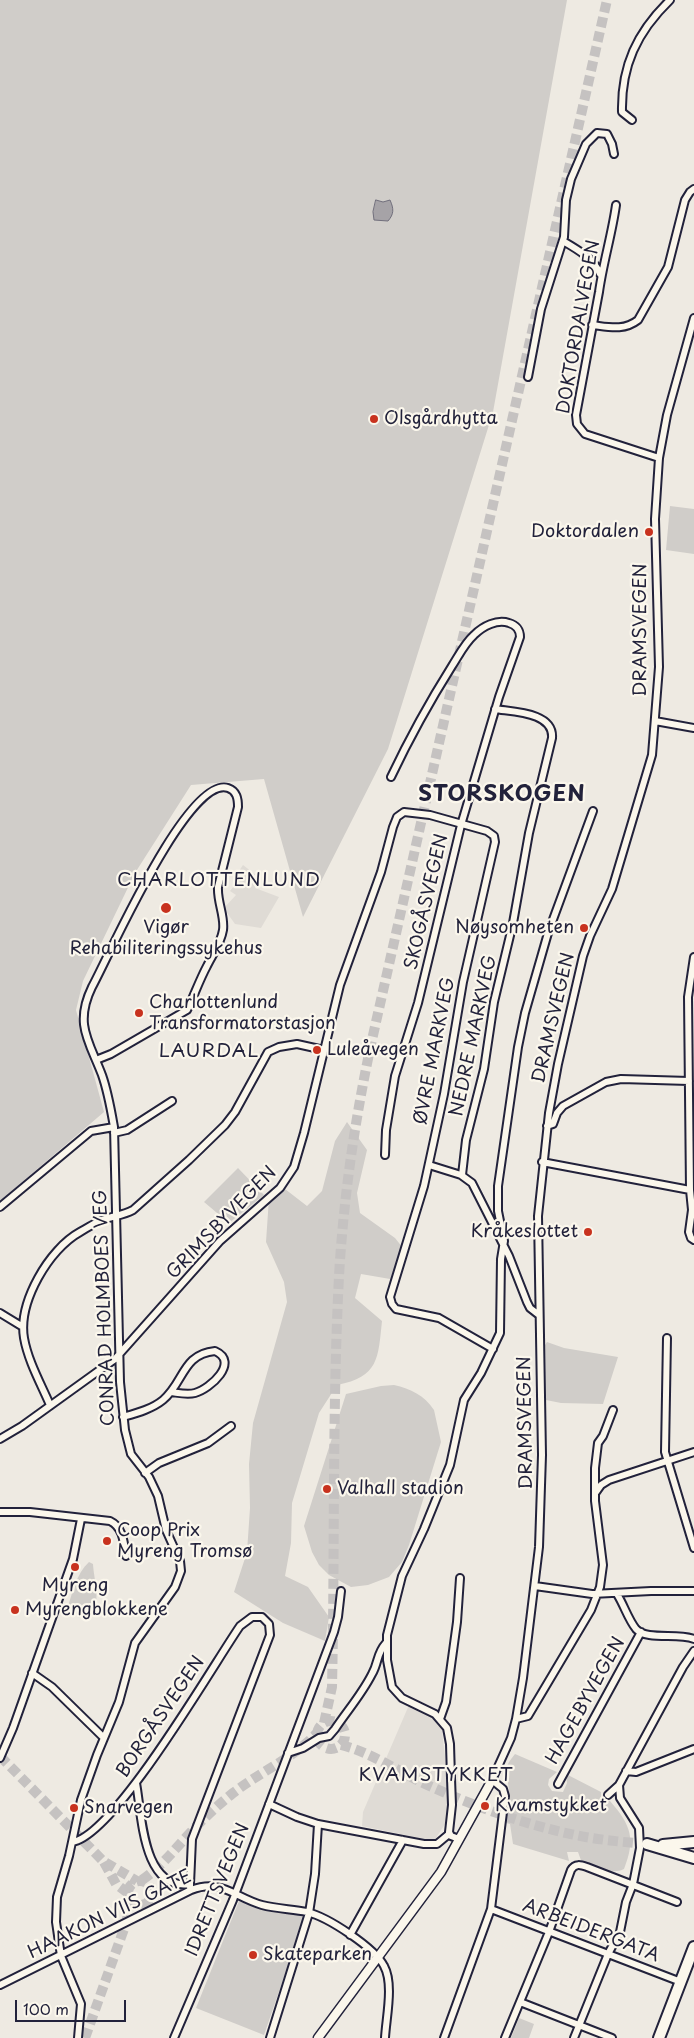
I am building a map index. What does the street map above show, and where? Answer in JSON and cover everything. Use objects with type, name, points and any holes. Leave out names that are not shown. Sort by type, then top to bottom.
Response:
[{"type":"main road","points":[[694,1842],[649,1845],[694,1858]]},
{"type":"main road","points":[[659,2038],[694,1947]]},
{"type":"street","points":[[632,120],[622,112],[622,95],[634,48],[652,18],[670,0]]},
{"type":"street","points":[[528,376],[540,309],[563,241],[568,191],[586,144],[597,133],[604,133],[611,140],[614,154]]},
{"type":"street","points":[[592,326],[618,328],[632,325],[638,320],[668,267],[685,200],[694,189]]},
{"type":"street","name":"DOKTORDALVEGEN","points":[[616,205],[613,228],[600,275],[578,402],[577,424],[582,432],[588,435],[659,458]]},
{"type":"street","points":[[563,241],[593,263],[598,268],[600,275]]},
{"type":"street","name":"DRAMSVEGEN","points":[[492,1780],[511,1738],[516,1719],[535,1586],[542,1493],[538,1216],[542,1162],[558,1064],[578,973],[590,936],[608,898],[650,762],[659,667],[655,519],[659,458],[667,415],[694,318]]},
{"type":"street","name":"SKOGÅSVEGEN","points":[[385,1155],[386,1130],[395,1076],[418,1003],[461,825],[495,709],[518,642],[519,631],[510,623],[495,623],[484,627],[470,639],[437,691],[391,777]]},
{"type":"street","name":"NEDRE MARKVEG","points":[[462,1175],[466,1140],[485,1060],[494,1002],[513,923],[531,824],[552,738],[552,728],[545,721],[525,714],[495,709]]},
{"type":"street","points":[[655,721],[693,728]]},
{"type":"street","name":"CONRAD HOLMBOES VEG","points":[[78,2038],[81,2004],[61,1956],[56,1908],[81,1800],[119,1702],[135,1643],[174,1587],[181,1571],[180,1561],[166,1530],[158,1496],[145,1473],[131,1454],[126,1437],[120,1382],[114,1130],[108,1096],[96,1060],[84,1024],[84,1008],[89,993],[144,883],[177,830],[203,796],[214,789],[226,787],[233,790],[238,807],[219,881],[218,898],[223,930],[220,942],[187,1010],[111,1054],[96,1060]]},
{"type":"street","points":[[450,1834],[452,1805],[450,1744],[446,1728],[440,1719],[402,1698],[395,1692],[388,1672],[386,1643],[402,1576],[424,1529],[450,1465],[464,1400],[494,1348],[501,1325],[503,1235],[498,1211],[499,1180],[521,1029],[553,919],[593,811]]},
{"type":"street","name":"GRIMSBYVEGEN","points":[[0,1439],[99,1372],[120,1353],[220,1241],[274,1194],[290,1174],[300,1146],[340,985],[381,872],[397,817],[404,812],[410,812],[461,825]]},
{"type":"street","name":"ØVRE MARKVEG","points":[[461,825],[487,831],[494,836],[495,842],[463,982],[444,1094],[422,1196],[390,1295],[392,1304],[399,1310],[445,1321],[474,1339],[494,1348]]},
{"type":"street","points":[[694,957],[688,997],[690,1190],[692,1210],[689,1232],[694,1240]]},
{"type":"street","points":[[50,1405],[27,1352],[23,1327],[27,1306],[38,1279],[57,1251],[78,1233],[100,1221],[133,1210],[220,1130],[236,1112],[268,1052],[280,1047],[297,1044],[324,1050]]},
{"type":"street","points":[[547,1126],[553,1124],[557,1113],[563,1106],[606,1082],[621,1079],[689,1081]]},
{"type":"street","points":[[0,1207],[91,1131],[127,1130],[172,1101]]},
{"type":"street","points":[[542,1162],[690,1190]]},
{"type":"street","points":[[429,1165],[462,1175],[472,1183],[509,1256],[530,1308],[539,1315]]},
{"type":"street","points":[[0,1313],[23,1327]]},
{"type":"street","points":[[667,1338],[664,1424],[667,1461],[694,1548]]},
{"type":"street","points":[[124,1417],[154,1406],[163,1400],[171,1392],[187,1365],[194,1358],[215,1351],[222,1355],[224,1362],[222,1373],[207,1388],[192,1394],[171,1392]]},
{"type":"street","points":[[516,1719],[528,1716],[591,1610],[598,1594],[603,1565],[596,1512],[595,1468],[598,1443],[603,1436],[613,1410]]},
{"type":"street","points":[[145,1473],[159,1463],[208,1442],[231,1426]]},
{"type":"street","points":[[596,1492],[601,1485],[609,1480],[694,1452]]},
{"type":"street","points":[[0,1512],[30,1512],[103,1520],[115,1524],[121,1532],[126,1556]]},
{"type":"street","points":[[0,1758],[73,1559],[82,1519]]},
{"type":"street","points":[[440,1719],[446,1702],[457,1622],[460,1578]]},
{"type":"street","points":[[535,1586],[598,1594],[651,1591],[694,1592]]},
{"type":"street","name":"IDRETTSVEGEN","points":[[174,2038],[235,1894],[334,1632],[341,1591]]},
{"type":"street","points":[[617,1594],[633,1624],[641,1632],[648,1635],[685,1636],[694,1639]]},
{"type":"street","name":"BORGÅSVEGEN","points":[[72,1842],[79,1840],[118,1808],[183,1715],[244,1621],[252,1616],[259,1616],[265,1619],[270,1626],[268,1644],[192,1839],[190,1887]]},
{"type":"street","name":"HAGEBYVEGEN","points":[[558,1784],[641,1632]]},
{"type":"street","points":[[288,1753],[303,1748],[319,1738],[329,1736],[373,1673],[377,1655],[386,1643]]},
{"type":"street","points":[[608,1795],[619,1785],[694,1651]]},
{"type":"street","points":[[32,1673],[52,1687],[104,1738]]},
{"type":"street","points":[[626,1771],[636,1772],[694,1749]]},
{"type":"street","points":[[318,2038],[435,1880],[492,1780],[503,1789],[505,1796],[491,1909],[444,2038]]},
{"type":"street","points":[[136,1783],[146,1845],[155,1868],[163,1876],[178,1884],[190,1887]]},
{"type":"street","points":[[574,2038],[608,1954],[620,1932],[625,1908],[634,1884],[640,1848],[640,1832],[620,1798],[619,1785]]},
{"type":"street","points":[[269,1804],[318,1824],[403,1840],[434,1845],[450,1834]]},
{"type":"street","points":[[270,2038],[309,1912],[315,1874],[318,1824]]},
{"type":"street","points":[[450,1834],[459,1839]]},
{"type":"street","points":[[350,1935],[403,1840]]},
{"type":"street","points":[[505,2038],[575,1863],[677,1902]]},
{"type":"street","name":"HAAKON VIIS GATE","points":[[0,1985],[61,1956],[190,1887],[212,1885],[262,1905],[309,1912]]},
{"type":"street","name":"ARBEIDERGATA","points":[[491,1909],[681,1982]]},
{"type":"street","points":[[309,1912],[369,1947],[385,1967],[388,1984],[385,2038]]},
{"type":"street","points":[[520,2002],[612,2038]]},
{"type":"shaded area","points":[[0,0],[567,0],[493,412],[388,749],[303,917],[264,779],[191,785],[135,873],[83,981],[76,1010],[104,1112],[0,1201]]},
{"type":"shaded area","points":[[376,200],[383,202],[390,200],[393,211],[388,221],[374,220],[373,212]]},
{"type":"shaded area","points":[[670,506],[694,509],[694,554],[666,550]]},
{"type":"shaded area","points":[[243,865],[256,875],[252,880],[256,882],[255,888],[279,897],[261,928],[235,924],[225,910],[225,907],[236,895],[230,891],[239,880],[235,877]]},
{"type":"shaded area","points":[[347,1122],[367,1150],[357,1193],[360,1213],[395,1238],[403,1248],[396,1280],[361,1274],[355,1298],[382,1321],[377,1355],[369,1371],[361,1377],[337,1385],[319,1413],[292,1503],[291,1543],[285,1576],[308,1587],[329,1617],[325,1641],[283,1623],[234,1592],[247,1552],[250,1508],[249,1464],[253,1423],[287,1302],[284,1282],[266,1242],[269,1198],[285,1189],[307,1206],[322,1191],[335,1141]]},
{"type":"shaded area","points":[[238,1168],[264,1195],[229,1223],[204,1202]]},
{"type":"shaded area","points":[[547,1342],[564,1348],[618,1357],[603,1404],[561,1403],[546,1400],[545,1345]]},
{"type":"shaded area","points":[[394,1385],[417,1393],[426,1400],[434,1410],[441,1442],[402,1562],[389,1577],[368,1585],[351,1587],[329,1575],[319,1565],[312,1552],[304,1526],[346,1394]]},
{"type":"shaded area","points":[[89,1562],[93,1564],[96,1606],[90,1617],[84,1613],[79,1618],[77,1614],[67,1610],[78,1578]]},
{"type":"shaded area","points":[[409,1705],[441,1723],[447,1774],[447,1821],[434,1841],[362,1826],[363,1812]]},
{"type":"shaded area","points":[[515,1754],[557,1772],[549,1779],[548,1785],[552,1791],[563,1792],[567,1783],[566,1774],[601,1792],[601,1800],[610,1801],[623,1818],[629,1833],[630,1849],[624,1869],[609,1871],[582,1863],[578,1852],[567,1852],[569,1861],[513,1844],[510,1824],[506,1823],[509,1795],[506,1769]]},
{"type":"shaded area","points":[[239,1901],[305,1916],[264,2035],[196,2008]]},
{"type":"shaded area","points":[[519,2018],[534,2024],[529,2038],[511,2038]]},
{"type":"tunnel","points":[[324,1723],[332,1687],[334,1430],[339,1276],[344,1212],[357,1116],[376,1022],[607,0]]},
{"type":"tunnel","points":[[331,1721],[341,1725],[345,1735],[341,1745],[331,1749],[321,1745],[317,1735],[321,1725],[331,1721]]},
{"type":"tunnel","points":[[142,1880],[162,1864],[201,1822],[227,1798],[243,1785],[298,1750],[317,1733]]},
{"type":"tunnel","points":[[341,1745],[365,1753],[422,1783],[521,1821],[584,1837],[647,1844]]},
{"type":"tunnel","points":[[0,1756],[103,1861],[137,1881]]},
{"type":"tunnel","points":[[104,1862],[116,1884],[128,1893]]},
{"type":"tunnel","points":[[140,1881],[149,1884],[152,1893],[149,1902],[140,1905],[131,1902],[128,1893],[131,1884],[140,1881]]},
{"type":"tunnel","points":[[85,2038],[125,1926],[129,1911],[128,1895]]},
{"type":"place","name":"Olsgårdhytta","points":[[374,419]]},
{"type":"place","name":"Doktordalen","points":[[649,532]]},
{"type":"place","name":"Vigør Rehabiliteringssykehus","points":[[166,908]]},
{"type":"place","name":"Nøysomheten","points":[[584,928]]},
{"type":"place","name":"Charlottenlund Transformatorstasjon","points":[[139,1013]]},
{"type":"place","name":"Luleåvegen","points":[[317,1050]]},
{"type":"place","name":"Kråkeslottet","points":[[588,1232]]},
{"type":"place","name":"Valhall stadion","points":[[327,1489]]},
{"type":"place","name":"Coop Prix Myreng Tromsø","points":[[107,1541]]},
{"type":"place","name":"Myreng","points":[[75,1567]]},
{"type":"place","name":"Myrengblokkene","points":[[15,1610]]},
{"type":"place","name":"Kvamstykket","points":[[485,1806]]},
{"type":"place","name":"Snarvegen","points":[[74,1808]]},
{"type":"place","name":"Skateparken","points":[[253,1955]]},
{"type":"district","name":"STORSKOGEN","points":[[502,795]]},
{"type":"district","name":"CHARLOTTENLUND","points":[[219,881]]},
{"type":"district","name":"LAURDAL","points":[[209,1052]]},
{"type":"district","name":"KVAMSTYKKET","points":[[436,1776]]}]
